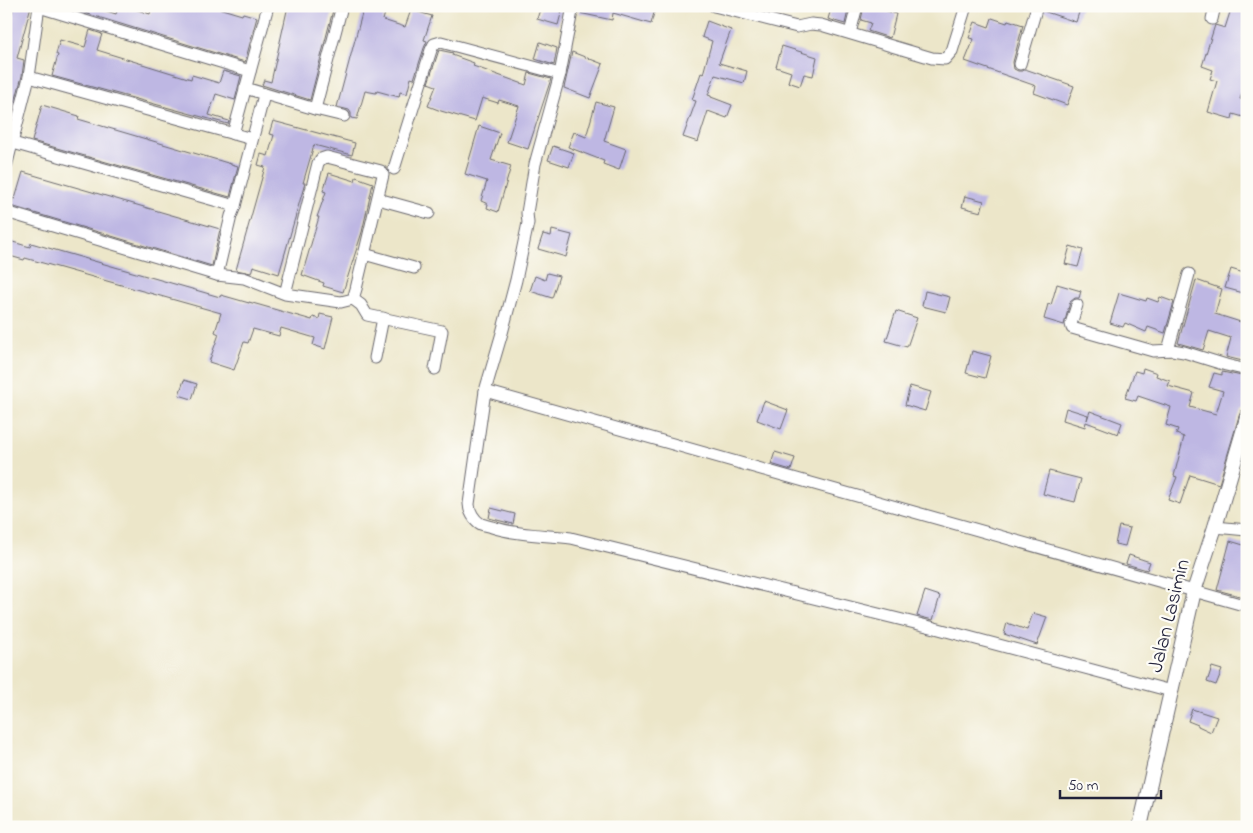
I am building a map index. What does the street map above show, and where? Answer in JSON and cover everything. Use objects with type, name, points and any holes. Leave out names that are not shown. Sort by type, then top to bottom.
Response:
[{"type":"street","points":[[233,134],[268,6]]},
{"type":"street","points":[[315,109],[342,6]]},
{"type":"street","points":[[573,6],[560,74],[535,164],[527,213],[528,223],[516,280],[485,391],[469,504],[471,513],[480,523],[513,532],[581,540],[935,628],[1171,691]]},
{"type":"street","points":[[714,6],[797,27],[811,24],[821,25],[932,58],[945,59],[952,51],[966,6]]},
{"type":"street","points":[[850,33],[857,6]]},
{"type":"street","points":[[1020,64],[1037,6]]},
{"type":"street","points":[[1212,19],[1215,6]]},
{"type":"street","points":[[6,167],[29,77],[39,7],[250,71]]},
{"type":"street","points":[[394,169],[434,44],[441,42],[560,74]]},
{"type":"street","points":[[29,77],[252,139]]},
{"type":"street","points":[[245,88],[264,95],[344,116]]},
{"type":"street","points":[[217,275],[264,95]]},
{"type":"street","points":[[13,143],[235,206]]},
{"type":"street","points":[[285,294],[318,163],[321,159],[327,157],[381,171],[383,175],[353,300]]},
{"type":"street","points":[[378,199],[429,213]]},
{"type":"street","points":[[6,212],[217,275],[244,278],[285,294],[341,302],[353,300],[361,305],[367,315],[442,331],[435,369]]},
{"type":"street","points":[[364,254],[414,268]]},
{"type":"street","points":[[1168,350],[1189,274]]},
{"type":"street","points":[[1077,305],[1071,324],[1072,328],[1153,351],[1168,350],[1194,355],[1247,370]]},
{"type":"street","points":[[375,358],[383,318]]},
{"type":"street","points":[[485,391],[1247,606]]},
{"type":"street","name":"Jalan Lasimin","points":[[1140,827],[1194,591],[1247,418]]},
{"type":"street","points":[[1215,526],[1247,530]]},
{"type":"building","points":[[14,6],[31,6],[17,58],[24,60],[22,76],[8,129],[6,128],[6,33]]},
{"type":"building","points":[[62,6],[91,6],[116,14],[119,6],[125,6],[150,14],[152,6],[212,6],[242,15],[243,13],[257,17],[245,62]]},
{"type":"building","points":[[288,6],[334,6],[310,100],[262,85],[264,80],[271,82]]},
{"type":"building","points":[[364,6],[387,6],[383,20],[405,27],[411,10],[432,16],[424,40],[427,41],[414,79],[411,78],[407,94],[400,92],[399,97],[377,91],[376,93],[365,91],[357,119],[351,118],[349,110],[337,107]]},
{"type":"building","points":[[541,6],[551,6],[562,10],[558,25],[537,19]]},
{"type":"building","points":[[580,6],[645,6],[655,9],[651,24],[613,13],[612,20],[579,13]]},
{"type":"building","points":[[828,6],[849,6],[845,24],[828,19],[831,9]]},
{"type":"building","points":[[864,6],[872,6],[896,14],[890,38],[868,31],[871,23],[861,20]]},
{"type":"building","points":[[1044,6],[1081,6],[1076,22],[1043,11]]},
{"type":"building","points":[[1232,6],[1247,9],[1247,80],[1240,99],[1247,101],[1247,118],[1233,114],[1232,119],[1208,112],[1217,81],[1210,79],[1213,70],[1202,66],[1215,25],[1225,28]]},
{"type":"building","points":[[992,18],[1007,23],[1008,20],[1023,25],[1013,62],[1014,69],[1022,71],[1025,69],[1074,86],[1067,105],[1034,93],[1036,86],[965,61],[974,39],[969,38],[975,22],[989,27]]},
{"type":"building","points":[[707,21],[731,30],[719,63],[747,71],[744,83],[715,75],[708,95],[732,105],[727,118],[708,111],[698,142],[683,137],[696,101],[692,100],[701,73],[703,74],[712,41],[702,37]]},
{"type":"building","points":[[90,30],[102,34],[97,50],[191,79],[192,75],[219,83],[223,71],[241,76],[235,100],[216,94],[209,115],[229,121],[228,124],[52,76],[60,40],[85,47]]},
{"type":"building","points":[[540,42],[557,48],[554,65],[535,59]]},
{"type":"building","points":[[782,46],[817,57],[813,76],[804,74],[800,86],[788,82],[791,72],[776,67]]},
{"type":"building","points":[[439,50],[453,53],[452,55],[474,63],[473,66],[526,85],[529,73],[551,79],[528,149],[507,142],[519,106],[499,100],[498,103],[482,98],[475,121],[428,106],[436,86],[428,83]]},
{"type":"building","points":[[572,52],[603,64],[590,98],[564,88]]},
{"type":"building","points":[[596,102],[614,107],[604,141],[626,149],[619,170],[603,164],[604,161],[568,147],[574,132],[586,137]]},
{"type":"building","points":[[42,105],[79,116],[78,119],[238,166],[230,197],[32,141]]},
{"type":"building","points":[[273,121],[355,143],[352,155],[314,145],[279,274],[253,266],[251,273],[236,270],[265,167],[258,165],[261,154],[268,156],[274,135],[269,134]]},
{"type":"building","points":[[479,126],[500,133],[491,160],[511,166],[498,212],[487,208],[488,204],[481,201],[487,181],[465,174]]},
{"type":"building","points":[[553,146],[574,153],[569,167],[548,160]]},
{"type":"building","points":[[23,172],[220,229],[212,266],[11,206]]},
{"type":"building","points":[[329,173],[355,181],[356,177],[373,183],[362,232],[343,292],[323,286],[324,283],[302,275],[319,217],[317,217],[326,192],[323,191]]},
{"type":"building","points":[[965,196],[984,201],[981,212],[962,207]]},
{"type":"building","points":[[552,230],[572,235],[566,257],[538,249],[543,234],[551,236]]},
{"type":"building","points":[[6,240],[30,247],[31,243],[220,297],[221,295],[249,302],[312,320],[313,317],[319,319],[320,314],[333,317],[325,349],[313,345],[315,338],[281,328],[279,336],[253,329],[248,343],[244,342],[234,370],[209,362],[219,334],[215,332],[221,313],[25,258],[24,260],[6,255]]},
{"type":"building","points":[[1070,246],[1083,250],[1078,267],[1065,264]]},
{"type":"building","points":[[1231,269],[1247,274],[1247,294],[1225,288]]},
{"type":"building","points":[[547,273],[559,276],[552,298],[530,291],[535,276],[545,280]]},
{"type":"building","points":[[1196,280],[1222,289],[1215,314],[1247,324],[1247,362],[1226,357],[1231,338],[1209,331],[1203,350],[1178,343]]},
{"type":"building","points":[[1057,284],[1081,291],[1079,298],[1075,298],[1070,302],[1064,325],[1044,319],[1048,304],[1051,305]]},
{"type":"building","points":[[925,291],[950,297],[946,312],[922,306]]},
{"type":"building","points":[[1119,293],[1146,301],[1147,298],[1158,302],[1160,297],[1174,302],[1165,333],[1148,327],[1146,332],[1125,323],[1123,327],[1110,323]]},
{"type":"building","points":[[896,311],[917,318],[907,347],[886,341]]},
{"type":"building","points":[[972,351],[991,356],[985,378],[966,373]]},
{"type":"building","points":[[1143,368],[1157,373],[1156,376],[1170,381],[1168,386],[1194,393],[1190,407],[1216,414],[1223,391],[1209,387],[1214,373],[1222,375],[1222,372],[1247,377],[1247,408],[1241,411],[1239,416],[1219,484],[1190,475],[1180,504],[1168,500],[1177,477],[1174,476],[1184,437],[1176,434],[1178,429],[1166,425],[1171,407],[1138,396],[1136,401],[1125,398],[1135,371],[1142,373]]},
{"type":"building","points":[[184,380],[197,384],[192,399],[179,395]]},
{"type":"building","points":[[910,386],[931,392],[925,411],[905,405]]},
{"type":"building","points":[[764,401],[788,410],[781,429],[757,420]]},
{"type":"building","points":[[1066,408],[1088,415],[1087,420],[1090,411],[1122,423],[1118,434],[1086,422],[1085,427],[1063,420]]},
{"type":"building","points":[[775,452],[795,458],[791,470],[771,464]]},
{"type":"building","points":[[1049,471],[1081,479],[1075,502],[1043,494]]},
{"type":"building","points":[[491,508],[515,514],[513,524],[489,518]]},
{"type":"building","points":[[1119,526],[1130,528],[1125,546],[1115,544]]},
{"type":"building","points":[[1230,541],[1247,546],[1247,598],[1217,590]]},
{"type":"building","points":[[1129,555],[1150,562],[1147,570],[1126,564]]},
{"type":"building","points":[[925,591],[940,596],[933,620],[917,616]]},
{"type":"building","points":[[1033,613],[1047,617],[1037,645],[1004,634],[1007,623],[1027,630]]},
{"type":"building","points":[[1212,667],[1222,670],[1216,685],[1207,682]]},
{"type":"building","points":[[1192,709],[1217,717],[1211,732],[1188,721]]}]
